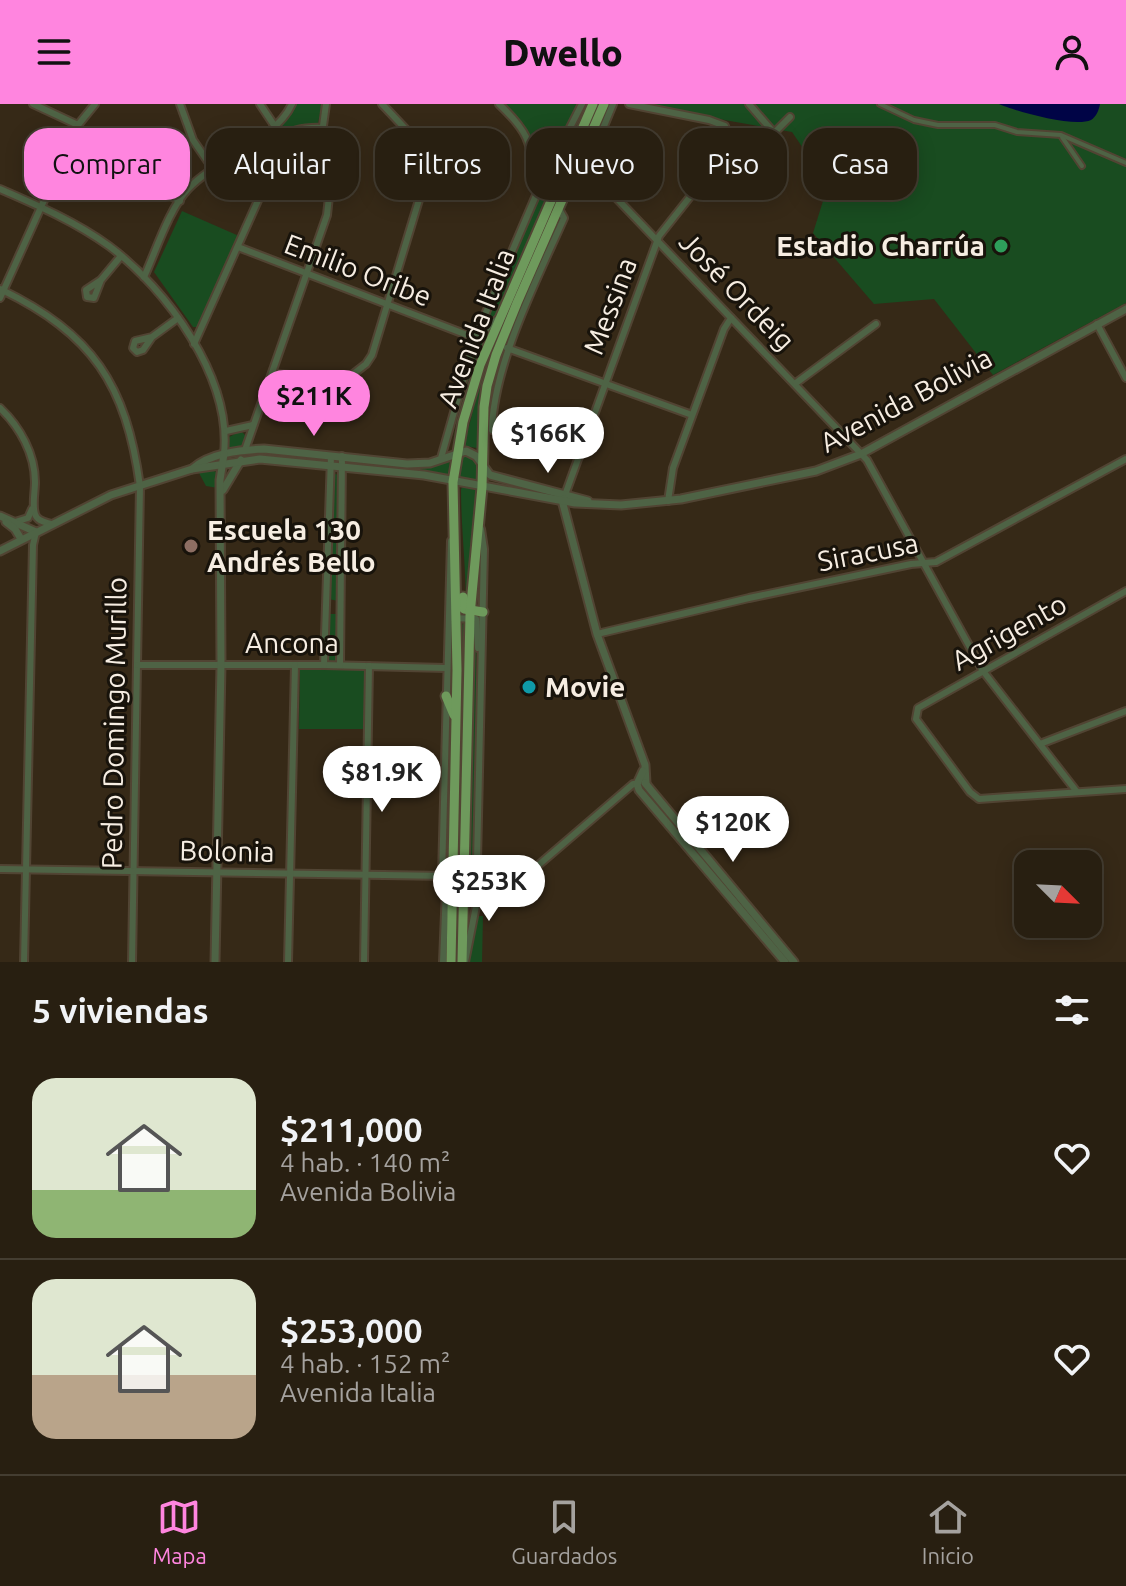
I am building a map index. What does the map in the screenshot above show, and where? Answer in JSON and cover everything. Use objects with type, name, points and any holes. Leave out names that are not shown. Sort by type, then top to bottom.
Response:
[{"type":"main road","name":"Avenida Italia","points":[[585,128],[593,104]]},
{"type":"main road","name":"Avenida Italia","points":[[594,128],[604,104]]},
{"type":"main road","name":"Avenida Italia","points":[[464,962],[458,831],[454,816],[456,721],[452,618],[456,453],[476,376],[556,200]]},
{"type":"main road","name":"Avenida Italia","points":[[447,960],[459,876],[470,614],[482,487],[484,407],[490,372],[500,346],[564,200]]},
{"type":"main road","points":[[456,547],[462,560],[463,607],[470,614],[483,612]]},
{"type":"main road","points":[[446,696],[456,721]]},
{"type":"street","points":[[33,104],[78,125]]},
{"type":"street","points":[[77,128],[95,104]]},
{"type":"street","points":[[180,104],[191,136],[206,158]]},
{"type":"street","points":[[260,104],[275,126]]},
{"type":"street","points":[[272,128],[285,118],[292,104]]},
{"type":"street","points":[[323,128],[326,104]]},
{"type":"street","points":[[272,374],[338,379],[352,376],[372,355],[432,157],[382,104]]},
{"type":"street","points":[[499,104],[526,134]]},
{"type":"street","points":[[570,128],[582,104]]},
{"type":"street","points":[[603,128],[613,104]]},
{"type":"street","points":[[629,104],[721,124],[724,128]]},
{"type":"street","points":[[749,104],[770,128]]},
{"type":"street","points":[[880,104],[914,120],[938,125],[995,125],[1017,132],[1061,135],[1126,163]]},
{"type":"street","points":[[780,128],[790,117]]},
{"type":"street","points":[[1061,135],[1082,166]]},
{"type":"street","points":[[144,277],[180,201],[190,187],[206,174]]},
{"type":"street","points":[[0,189],[98,238],[144,277],[178,318],[215,389],[226,431],[222,492],[215,962]]},
{"type":"street","points":[[1,293],[44,200]]},
{"type":"street","points":[[194,344],[258,200]]},
{"type":"street","points":[[222,492],[245,450],[307,274],[329,200]]},
{"type":"street","name":"Avenida Italia","points":[[441,458],[475,338],[534,200]]},
{"type":"street","name":"José Ordeig","points":[[616,200],[796,383],[871,466],[983,671],[1077,792]]},
{"type":"street","name":"Messina","points":[[564,498],[657,241],[688,200]]},
{"type":"street","name":"Avenida Italia","points":[[492,430],[498,384],[561,213]]},
{"type":"street","name":"Emilio Oribe","points":[[238,247],[475,338]]},
{"type":"street","points":[[101,280],[121,256]]},
{"type":"street","name":"Pedro Domingo Murillo","points":[[1,293],[57,322],[93,355],[123,407],[134,446],[140,486],[132,962]]},
{"type":"street","name":"Avenida Bolivia","points":[[192,469],[224,454],[245,450],[264,449],[407,464],[430,463],[456,453],[473,453],[483,468],[496,477],[580,503],[644,504],[668,501],[816,471],[861,454],[1126,309]]},
{"type":"street","points":[[475,338],[502,316]]},
{"type":"street","points":[[152,337],[178,318]]},
{"type":"street","points":[[668,501],[673,468],[724,329],[731,318]]},
{"type":"street","points":[[796,383],[876,324]]},
{"type":"street","points":[[1097,324],[1126,378]]},
{"type":"street","points":[[500,346],[692,415]]},
{"type":"street","points":[[0,408],[17,427],[28,448],[34,469],[36,517],[51,524]]},
{"type":"street","points":[[226,431],[253,425]]},
{"type":"street","points":[[324,665],[331,456]]},
{"type":"street","points":[[340,665],[342,456]]},
{"type":"street","name":"Avenida Bolivia","points":[[0,551],[100,500],[192,469],[240,462],[281,459],[424,475],[598,504]]},
{"type":"street","name":"Siracusa","points":[[597,634],[749,598],[936,562],[1126,459]]},
{"type":"street","points":[[564,498],[567,521],[597,634],[645,765],[642,785],[785,962]]},
{"type":"street","points":[[15,522],[28,518],[34,502]]},
{"type":"street","points":[[567,521],[580,503]]},
{"type":"street","points":[[0,518],[36,532],[33,545],[24,962]]},
{"type":"street","points":[[0,518],[11,525],[21,539]]},
{"type":"street","name":"Avenida Italia","points":[[447,960],[446,889],[442,876],[446,668],[452,618],[449,552],[454,521]]},
{"type":"street","name":"Avenida Italia","points":[[464,962],[476,914],[484,549],[479,521]]},
{"type":"street","name":"Agrigento","points":[[1077,792],[988,800],[974,797],[916,719],[915,713],[918,708],[1126,591]]},
{"type":"street","points":[[326,608],[340,604]]},
{"type":"street","points":[[326,608],[340,612]]},
{"type":"street","points":[[452,618],[470,614]]},
{"type":"street","name":"Avenida Italia","points":[[470,614],[478,623],[480,695]]},
{"type":"street","name":"Ancona","points":[[138,665],[446,668]]},
{"type":"street","points":[[288,962],[295,665]]},
{"type":"street","points":[[364,962],[369,666]]},
{"type":"street","points":[[1040,744],[1126,711]]},
{"type":"street","name":"Bolonia","points":[[0,869],[459,876],[505,880],[528,874],[633,784],[642,785]]},
{"type":"street","points":[[642,785],[794,962]]},
{"type":"street","points":[[1077,792],[1126,789]]},
{"type":"green space","points":[[295,104],[322,104],[318,123],[292,128],[282,125]]},
{"type":"green space","points":[[503,104],[579,104],[567,128],[526,130],[523,123]]},
{"type":"green space","points":[[585,104],[587,104],[578,128],[573,128]]},
{"type":"green space","points":[[597,104],[599,104],[589,128]]},
{"type":"green space","points":[[634,104],[1126,104],[1126,303],[993,375],[934,299],[874,304],[813,233],[823,200],[917,200],[917,128],[803,128],[803,148],[787,128],[769,128]]},
{"type":"green space","points":[[546,200],[497,314],[482,329],[537,201]]},
{"type":"green space","points":[[558,200],[488,364],[480,392],[477,448],[464,446],[485,363]]},
{"type":"green space","points":[[182,211],[239,236],[197,327],[193,327],[154,272]]},
{"type":"green space","points":[[488,332],[465,390],[451,448],[473,352]]},
{"type":"green space","points":[[241,431],[247,437],[243,446],[228,450],[229,437]]},
{"type":"green space","points":[[465,453],[477,460],[478,477],[474,481],[460,479],[458,475],[460,458]]},
{"type":"green space","points":[[450,459],[448,477],[345,462],[409,466]]},
{"type":"green space","points":[[212,470],[218,473],[218,488],[206,486],[199,473]]},
{"type":"green space","points":[[335,474],[339,475],[338,601],[329,599]]},
{"type":"green space","points":[[463,487],[476,490],[466,606],[461,504]]},
{"type":"green space","points":[[329,614],[339,614],[338,662],[327,660]]},
{"type":"green space","points":[[466,621],[460,862],[458,809],[462,625]]},
{"type":"green space","points":[[472,621],[477,622],[478,697],[474,872],[469,872]]},
{"type":"green space","points":[[300,669],[365,670],[364,729],[299,729]]},
{"type":"green space","points":[[452,721],[448,872],[445,868],[449,722]]},
{"type":"green space","points":[[478,916],[483,916],[482,962],[469,962]]},
{"type":"shaded area","points":[[999,104],[1100,104],[1091,120],[1072,122],[1045,118]]},
{"type":"place","name":"Estadio Charrúa","points":[[1001,246]]},
{"type":"place","name":"Escuela 130 Andrés Bello","points":[[191,546]]},
{"type":"place","name":"Movie","points":[[529,687]]}]
